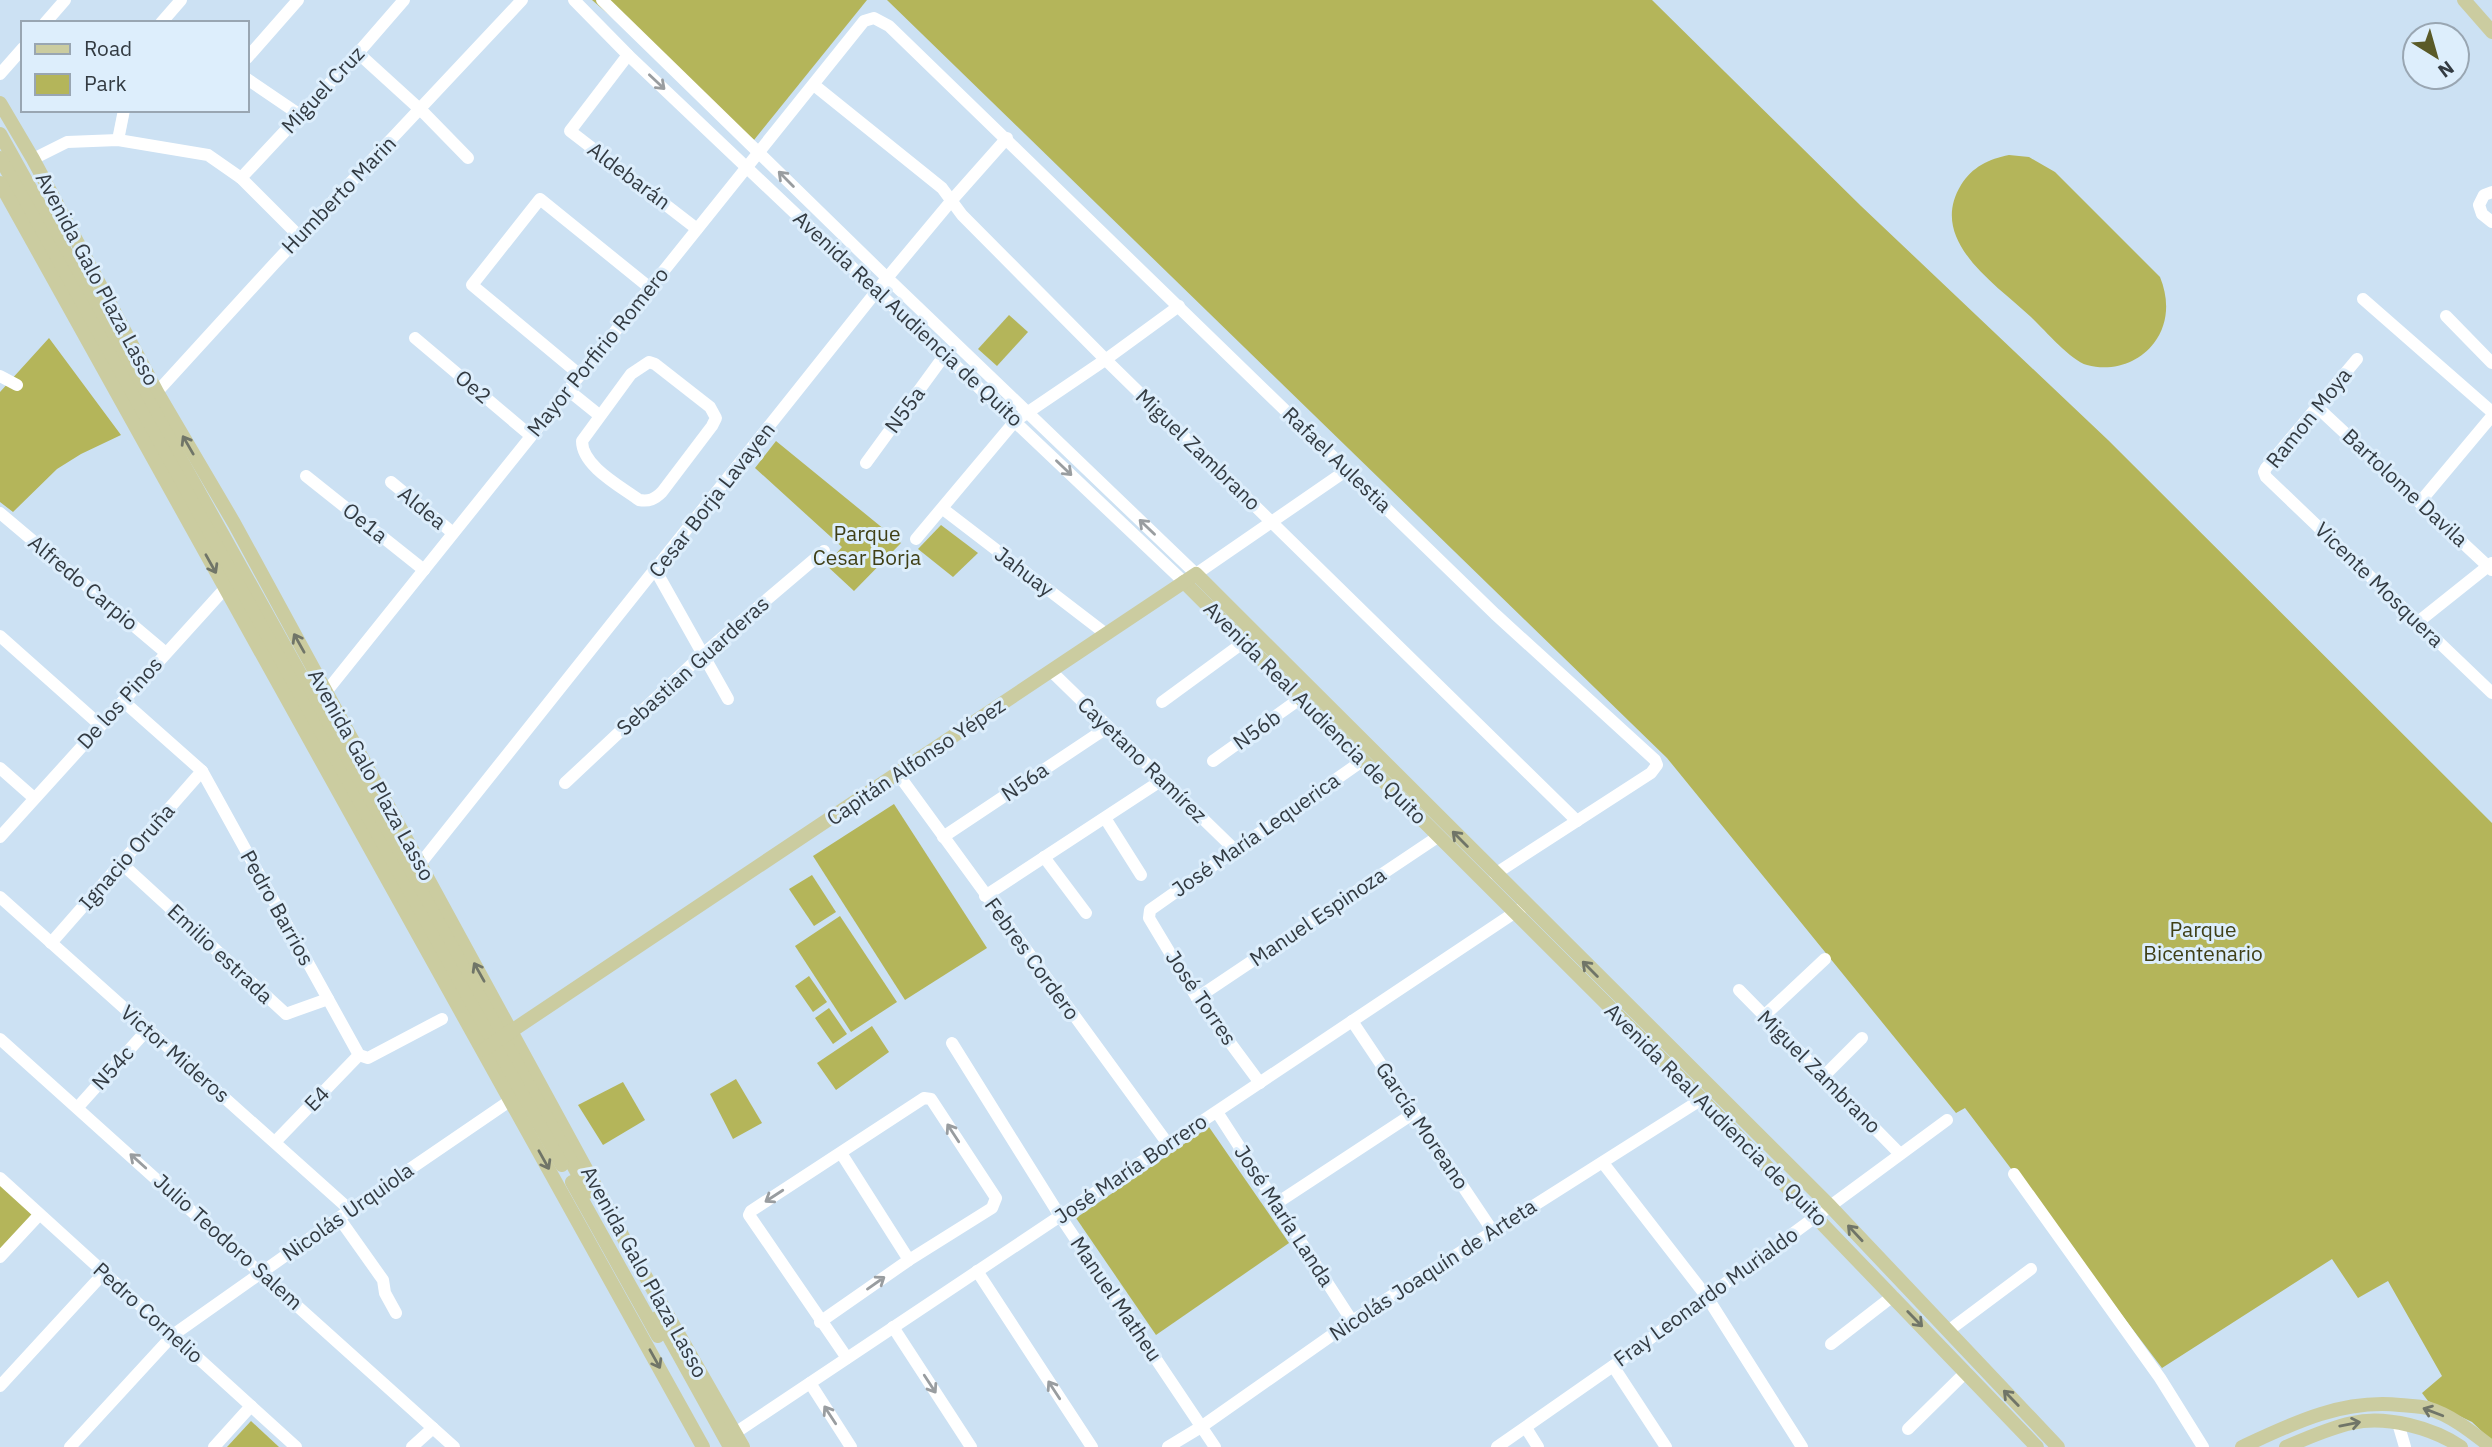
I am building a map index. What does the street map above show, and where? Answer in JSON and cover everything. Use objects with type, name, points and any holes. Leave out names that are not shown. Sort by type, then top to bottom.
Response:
[{"type":"main road","points":[[2464,0],[2492,32]]},
{"type":"main road","name":"Avenida Galo Plaza Lasso","points":[[0,103],[33,159],[157,392],[234,523],[420,864],[497,1041],[511,1100],[703,1447]]},
{"type":"main road","name":"Avenida Galo Plaza Lasso","points":[[0,134],[234,579]]},
{"type":"main road","name":"Avenida Galo Plaza Lasso","points":[[0,158],[234,579],[497,1041],[720,1447]]},
{"type":"main road","name":"Avenida Galo Plaza Lasso","points":[[0,183],[234,579],[497,1041],[627,1244],[732,1440],[743,1447]]},
{"type":"main road","name":"Capitán Alfonso Yépez","points":[[497,1041],[1190,578]]},
{"type":"main road","name":"Avenida Real Audiencia de Quito","points":[[1190,578],[1244,642],[1362,761],[1830,1206],[2058,1447]]},
{"type":"main road","name":"Avenida Real Audiencia de Quito","points":[[1190,578],[1495,874],[1520,909],[2037,1447]]},
{"type":"main road","points":[[2242,1447],[2259,1443],[2304,1418],[2357,1405],[2427,1408],[2462,1424],[2491,1447]]},
{"type":"main road","points":[[2286,1447],[2308,1442],[2356,1422],[2418,1426],[2461,1447]]},
{"type":"street","points":[[47,21],[65,0]]},
{"type":"street","points":[[163,21],[181,0]]},
{"type":"street","points":[[248,57],[298,0]]},
{"type":"street","name":"Miguel Cruz","points":[[241,178],[404,0]]},
{"type":"street","name":"Humberto Marin","points":[[157,392],[522,0]]},
{"type":"street","name":"Avenida Real Audiencia de Quito","points":[[574,0],[628,55],[944,356],[1190,578]]},
{"type":"street","name":"Avenida Real Audiencia de Quito","points":[[602,0],[1026,412],[1190,578]]},
{"type":"street","name":"Mayor Porfirio Romero","points":[[326,692],[864,22],[874,18]]},
{"type":"street","name":"Rafael Aulestia","points":[[874,18],[889,26],[1007,138],[1495,614],[1655,760],[1657,765],[1651,773],[1495,874]]},
{"type":"street","points":[[0,74],[21,50]]},
{"type":"street","points":[[358,53],[468,158]]},
{"type":"street","name":"Aldebarán","points":[[628,55],[570,131],[697,229]]},
{"type":"street","points":[[248,80],[300,115]]},
{"type":"street","name":"Miguel Zambrano","points":[[814,85],[942,188],[962,215],[1105,360],[1577,821]]},
{"type":"street","points":[[118,140],[124,112]]},
{"type":"street","name":"Cesar Borja Lavayen","points":[[420,864],[887,278],[1007,138]]},
{"type":"street","points":[[33,159],[67,142],[118,140],[208,155],[241,178],[300,237]]},
{"type":"street","points":[[2492,192],[2484,195],[2479,205],[2482,214],[2492,222]]},
{"type":"street","points":[[580,375],[472,285],[540,199],[650,288]]},
{"type":"street","points":[[2363,299],[2492,414],[2420,502]]},
{"type":"street","points":[[916,539],[1015,421],[1179,306]]},
{"type":"street","points":[[2446,316],[2492,363]]},
{"type":"street","name":"Oe2","points":[[415,338],[531,436]]},
{"type":"street","name":"N55a","points":[[866,463],[944,356]]},
{"type":"street","name":"Ramon Moya","points":[[2266,477],[2266,468],[2357,359]]},
{"type":"street","points":[[649,362],[710,407],[716,418],[662,492],[646,501],[639,500],[624,489],[584,455],[582,441],[599,415],[631,374],[649,362]]},
{"type":"street","points":[[0,376],[17,385]]},
{"type":"street","points":[[568,390],[599,415]]},
{"type":"street","name":"Bartolome Davila","points":[[2317,407],[2491,566]]},
{"type":"street","name":"Capitán Alfonso Yépez","points":[[1190,578],[1347,470]]},
{"type":"street","name":"Oe1a","points":[[306,476],[424,570]]},
{"type":"street","name":"Vicente Mosquera","points":[[2266,477],[2492,693]]},
{"type":"street","name":"Aldea","points":[[391,482],[453,533]]},
{"type":"street","name":"Jahuay","points":[[943,509],[1106,634]]},
{"type":"street","name":"Alfredo Carpio","points":[[0,513],[166,653]]},
{"type":"street","name":"Sebastian Guarderas","points":[[565,783],[704,653],[824,551]]},
{"type":"street","points":[[2418,622],[2491,566]]},
{"type":"street","points":[[656,571],[728,699]]},
{"type":"street","name":"De los Pinos","points":[[0,837],[234,579]]},
{"type":"street","points":[[0,636],[100,725]]},
{"type":"street","points":[[1162,702],[1244,642]]},
{"type":"street","name":"Cayetano Ramírez","points":[[1051,671],[1234,849]]},
{"type":"street","name":"N56b","points":[[1213,761],[1301,698]]},
{"type":"street","name":"Pedro Barrios","points":[[123,701],[202,771],[359,1055]]},
{"type":"street","name":"N56a","points":[[943,837],[1108,727]]},
{"type":"street","name":"José María Lequerica","points":[[1150,910],[1362,761]]},
{"type":"street","points":[[0,768],[34,798]]},
{"type":"street","name":"Ignacio Oruña","points":[[51,943],[202,771]]},
{"type":"street","name":"Febres Cordero","points":[[898,774],[1168,1144]]},
{"type":"street","points":[[985,895],[1162,780]]},
{"type":"street","points":[[1105,818],[1141,875]]},
{"type":"street","name":"Manuel Espinoza","points":[[1197,999],[1439,836]]},
{"type":"street","points":[[1044,857],[1086,914]]},
{"type":"street","name":"Emilio estrada","points":[[121,863],[285,1014],[328,999]]},
{"type":"street","name":"Victor Mideros","points":[[0,897],[275,1142],[344,1214],[383,1280],[385,1293],[397,1313]]},
{"type":"street","name":"José María Borrero","points":[[732,1440],[893,1327],[1520,909]]},
{"type":"street","name":"José Torres","points":[[1150,910],[1149,918],[1197,999],[1260,1083]]},
{"type":"street","points":[[1764,1016],[1825,959]]},
{"type":"street","name":"Miguel Zambrano","points":[[1739,990],[1900,1154]]},
{"type":"street","points":[[359,1055],[368,1058],[442,1019]]},
{"type":"street","name":"García Moreano","points":[[1352,1021],[1492,1230]]},
{"type":"street","name":"N54c","points":[[78,1107],[147,1030]]},
{"type":"street","points":[[1823,1077],[1862,1038]]},
{"type":"street","name":"Julio Teodoro Salem","points":[[0,1039],[454,1447]]},
{"type":"street","name":"Manuel Matheu","points":[[952,1043],[1060,1216],[1215,1447]]},
{"type":"street","name":"E4","points":[[275,1142],[359,1055]]},
{"type":"street","points":[[820,1321],[909,1260],[992,1208],[996,1198],[928,1097],[749,1215],[820,1321],[847,1358]]},
{"type":"street","name":"Nicolás Joaquín de Arteta","points":[[1168,1447],[1201,1427],[1352,1321],[1702,1099]]},
{"type":"street","name":"Nicolás Urquiola","points":[[70,1447],[173,1335],[511,1100]]},
{"type":"street","name":"José María Landa","points":[[1217,1112],[1352,1321]]},
{"type":"street","points":[[1277,1203],[1415,1113]]},
{"type":"street","name":"Fray Leonardo Murialdo","points":[[1497,1447],[1613,1366],[1947,1120]]},
{"type":"street","points":[[841,1153],[909,1260]]},
{"type":"street","points":[[1603,1163],[1707,1297],[1802,1447]]},
{"type":"street","points":[[2014,1174],[2160,1378],[2203,1447]]},
{"type":"street","name":"Pedro Cornelio","points":[[0,1178],[296,1447]]},
{"type":"street","points":[[0,1257],[39,1215]]},
{"type":"street","points":[[1948,1331],[2031,1269]]},
{"type":"street","points":[[977,1271],[1092,1447]]},
{"type":"street","points":[[0,1386],[103,1274]]},
{"type":"street","points":[[1831,1344],[1850,1332],[1893,1296]]},
{"type":"street","points":[[893,1327],[971,1447]]},
{"type":"street","points":[[1613,1366],[1666,1447]]},
{"type":"street","points":[[1908,1429],[1966,1372]]},
{"type":"street","points":[[810,1383],[851,1447]]},
{"type":"street","points":[[214,1447],[251,1406]]},
{"type":"street","points":[[2398,1423],[2406,1447]]},
{"type":"street","points":[[412,1447],[433,1428]]},
{"type":"street","points":[[1526,1428],[1538,1447]]},
{"type":"green space","points":[[592,0],[867,0],[754,140]]},
{"type":"green space","name":"Parque Bicentenario","points":[[887,0],[1652,0],[1861,206],[2108,440],[2492,823],[2492,1441],[2472,1422],[2428,1401],[2422,1393],[2442,1376],[2388,1281],[2358,1298],[2332,1259],[2162,1368],[1965,1108],[1956,1113],[1667,758]]},
{"type":"green space","points":[[2009,155],[2029,157],[2055,172],[2160,277],[2166,302],[2165,319],[2154,343],[2141,356],[2124,364],[2106,367],[2080,362],[1970,260],[1959,243],[1953,225],[1953,205],[1961,185],[1970,173],[1995,159]]},
{"type":"green space","points":[[1009,315],[1028,332],[997,366],[978,349]]},
{"type":"green space","points":[[49,338],[121,435],[57,469],[13,512],[0,502],[0,392]]},
{"type":"green space","name":"Parque Cesar Borja","points":[[776,441],[901,543],[854,591],[826,565],[842,547],[755,468]]},
{"type":"green space","points":[[941,525],[978,553],[953,577],[918,549]]},
{"type":"green space","points":[[894,804],[987,948],[905,1000],[813,856]]},
{"type":"green space","points":[[812,875],[836,912],[814,926],[789,889]]},
{"type":"green space","points":[[840,916],[897,1002],[851,1032],[795,946]]},
{"type":"green space","points":[[809,976],[827,1002],[813,1012],[795,986]]},
{"type":"green space","points":[[829,1008],[847,1034],[833,1044],[815,1018]]},
{"type":"green space","points":[[872,1026],[889,1052],[836,1090],[817,1063]]},
{"type":"green space","points":[[736,1079],[762,1123],[733,1139],[710,1094]]},
{"type":"green space","points":[[623,1082],[645,1120],[603,1145],[578,1105]]},
{"type":"green space","points":[[1209,1127],[1289,1243],[1156,1335],[1076,1218]]},
{"type":"green space","points":[[0,1179],[39,1215],[0,1257]]},
{"type":"green space","points":[[251,1421],[279,1447],[227,1447]]}]
